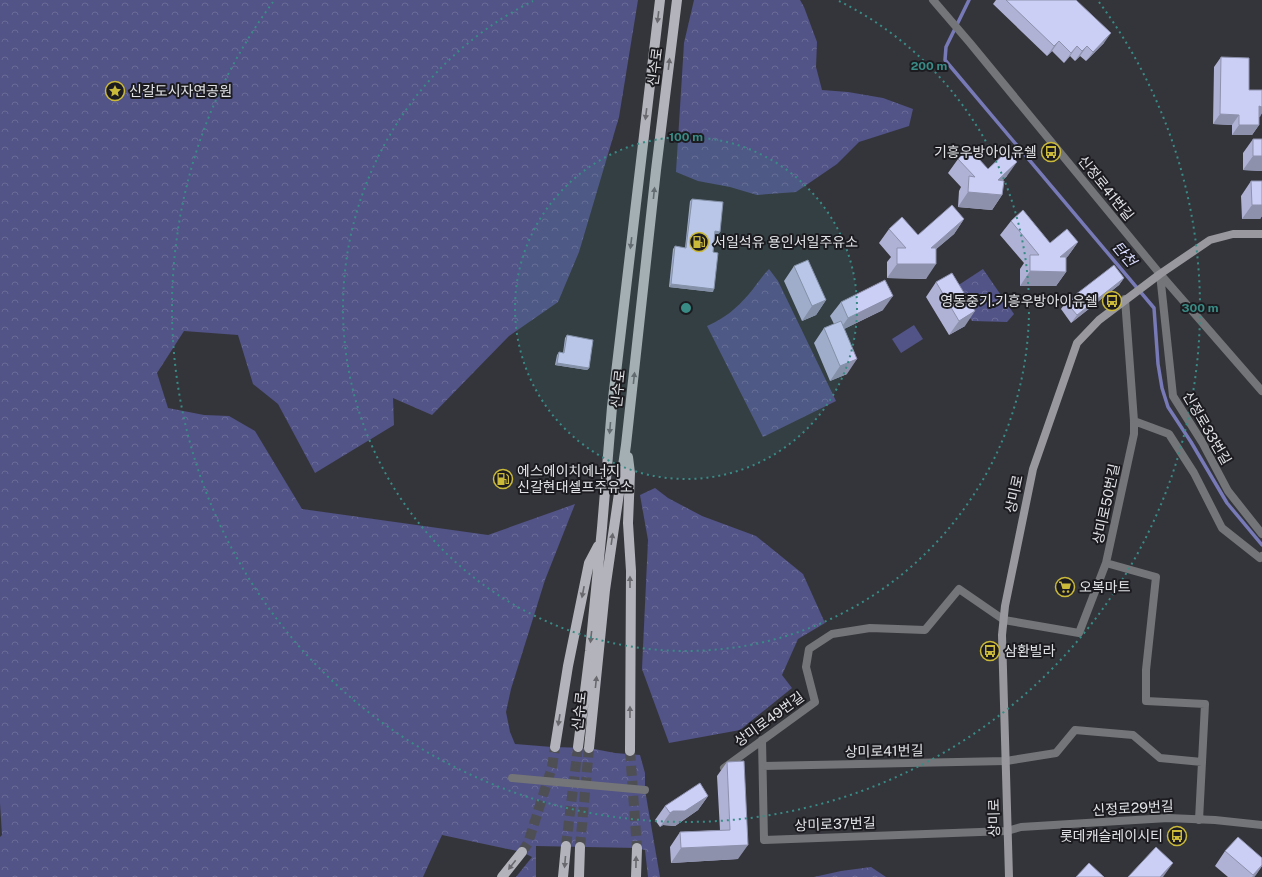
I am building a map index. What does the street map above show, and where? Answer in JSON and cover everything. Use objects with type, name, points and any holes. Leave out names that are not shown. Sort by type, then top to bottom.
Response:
[{"type":"main road","name":"신수로","points":[[578,748],[590,651],[612,407],[660,0]]},
{"type":"main road","name":"신수로","points":[[589,748],[605,590],[626,445],[677,0]]},
{"type":"main road","points":[[626,445],[630,472],[628,523],[630,571],[630,751]]},
{"type":"main road","points":[[555,747],[568,666],[589,563],[600,542]]},
{"type":"main road","points":[[563,877],[566,846]]},
{"type":"main road","points":[[579,877],[580,847]]},
{"type":"main road","points":[[636,877],[637,848]]},
{"type":"main road","points":[[502,877],[522,852]]},
{"type":"street","name":"신정로41번길","points":[[933,0],[1160,274],[1262,391]]},
{"type":"street","name":"상미로","points":[[1009,877],[1002,635],[1005,606],[1033,469],[1077,343],[1099,320],[1125,299],[1210,240],[1232,234],[1262,234]]},
{"type":"street","name":"신정로33번길","points":[[1160,274],[1173,396],[1202,442],[1228,491],[1262,534]]},
{"type":"street","name":"상미로50번길","points":[[1004,620],[1079,632],[1106,564],[1134,434],[1125,299]]},
{"type":"street","points":[[1134,421],[1169,434],[1194,472],[1222,528],[1261,557]]},
{"type":"street","points":[[1106,564],[1156,577],[1146,670],[1146,701],[1205,704],[1199,820]]},
{"type":"street","name":"상미로49번길","points":[[724,768],[815,702],[806,667],[810,649],[832,634],[870,628],[925,630],[959,589],[1004,620]]},
{"type":"street","name":"상미로41번길","points":[[763,766],[1006,761],[1056,753],[1075,730],[1133,735],[1160,758],[1202,762]]},
{"type":"street","name":"상미로37번길","points":[[762,740],[764,840],[1007,831]]},
{"type":"street","points":[[512,778],[644,790]]},
{"type":"street","name":"신정로29번길","points":[[1007,831],[1020,827],[1168,818],[1262,825]]},
{"type":"green space","points":[[0,0],[638,0],[619,117],[579,252],[558,302],[509,336],[432,415],[393,398],[394,425],[315,473],[278,404],[253,384],[238,335],[184,331],[157,373],[168,408],[204,415],[229,416],[255,431],[302,509],[488,535],[575,504],[545,580],[511,689],[506,712],[510,732],[515,744],[589,748],[615,753],[640,755],[645,773],[645,790],[660,877],[648,877],[645,850],[637,848],[536,846],[536,877],[516,877],[532,857],[522,852],[442,835],[423,877],[0,877],[0,837],[2,835],[0,803]]},
{"type":"green space","points":[[694,0],[800,0],[817,42],[816,67],[822,90],[848,92],[883,98],[913,109],[909,126],[859,142],[837,164],[796,192],[757,195],[730,187],[698,181],[676,172],[684,43]]},
{"type":"green space","points":[[769,269],[778,281],[836,401],[763,437],[707,326],[735,309]]},
{"type":"green space","points":[[983,269],[1014,314],[1007,322],[972,321],[951,290]]},
{"type":"green space","points":[[914,325],[923,339],[901,353],[892,339]]},
{"type":"green space","points":[[655,488],[668,498],[702,516],[756,536],[803,574],[825,623],[798,639],[782,675],[792,688],[740,730],[669,743],[642,669],[648,540],[640,495]]},
{"type":"green space","points":[[871,867],[886,877],[814,877],[841,871]]},
{"type":"building","points":[[1006,0],[1076,0],[1111,33],[1093,52],[1087,46],[1082,51],[1077,46],[1071,53],[1059,41],[1054,46]]},
{"type":"building","points":[[1221,57],[1249,58],[1249,90],[1262,90],[1262,107],[1259,106],[1259,125],[1239,125],[1239,115],[1220,114]]},
{"type":"building","points":[[1253,139],[1262,139],[1262,156],[1253,156]]},
{"type":"building","points":[[969,148],[988,169],[1007,151],[1017,162],[998,180],[1004,181],[1002,195],[968,192],[969,176],[975,177],[958,159]]},
{"type":"building","points":[[1251,181],[1262,181],[1262,205],[1252,205]]},
{"type":"building","name":"서일석유 용인서일주유소","points":[[692,199],[723,202],[720,232],[715,231],[713,252],[718,253],[714,289],[671,284],[675,246],[686,248]]},
{"type":"building","points":[[952,205],[964,219],[931,248],[936,248],[936,264],[897,264],[897,248],[906,248],[889,229],[902,217],[918,235]]},
{"type":"building","points":[[1023,210],[1050,243],[1067,229],[1078,242],[1060,257],[1066,257],[1066,272],[1030,271],[1030,255],[1039,255],[1011,221]]},
{"type":"building","points":[[808,260],[826,300],[812,306],[794,266]]},
{"type":"building","points":[[1114,265],[1124,278],[1077,315],[1066,302]]},
{"type":"building","points":[[952,273],[975,311],[959,321],[936,282]]},
{"type":"building","points":[[885,280],[893,296],[848,318],[841,302]]},
{"type":"building","points":[[841,321],[857,359],[840,366],[824,328]]},
{"type":"building","points":[[567,335],[593,340],[589,368],[557,363],[559,352],[564,353]]},
{"type":"building","points":[[744,761],[748,845],[681,848],[680,832],[730,830],[727,762]]},
{"type":"building","points":[[700,783],[708,796],[685,811],[673,811],[670,813],[665,806]]},
{"type":"building","points":[[1238,837],[1262,858],[1262,865],[1253,875],[1225,851]]},
{"type":"building","points":[[1156,847],[1173,863],[1160,877],[1128,877]]},
{"type":"building","points":[[1089,863],[1104,877],[1076,877]]},
{"type":"waterway","name":"탄천","points":[[969,0],[946,47],[945,60],[1154,308],[1158,364],[1162,388],[1168,407],[1191,442],[1227,503],[1262,545]]},
{"type":"tunnel","points":[[522,852],[528,843],[552,767],[555,747]]},
{"type":"tunnel","points":[[566,846],[578,747]]},
{"type":"tunnel","points":[[580,847],[589,748]]},
{"type":"tunnel","points":[[630,751],[637,848]]},
{"type":"place","name":"신갈도시자연공원","points":[[115,91]]},
{"type":"place","name":"기흥우방아이유쉘","points":[[1051,152]]},
{"type":"place","name":"서일석유 용인서일주유소","points":[[699,242]]},
{"type":"place","name":"영동중기.기흥우방아이유쉘","points":[[1112,301]]},
{"type":"place","name":"에스에이치에너지 신갈현대셀프주유소","points":[[503,479]]},
{"type":"place","name":"오복마트","points":[[1065,587]]},
{"type":"place","name":"삼환빌라","points":[[990,651]]},
{"type":"place","name":"롯데캐슬레이시티","points":[[1177,836]]}]
